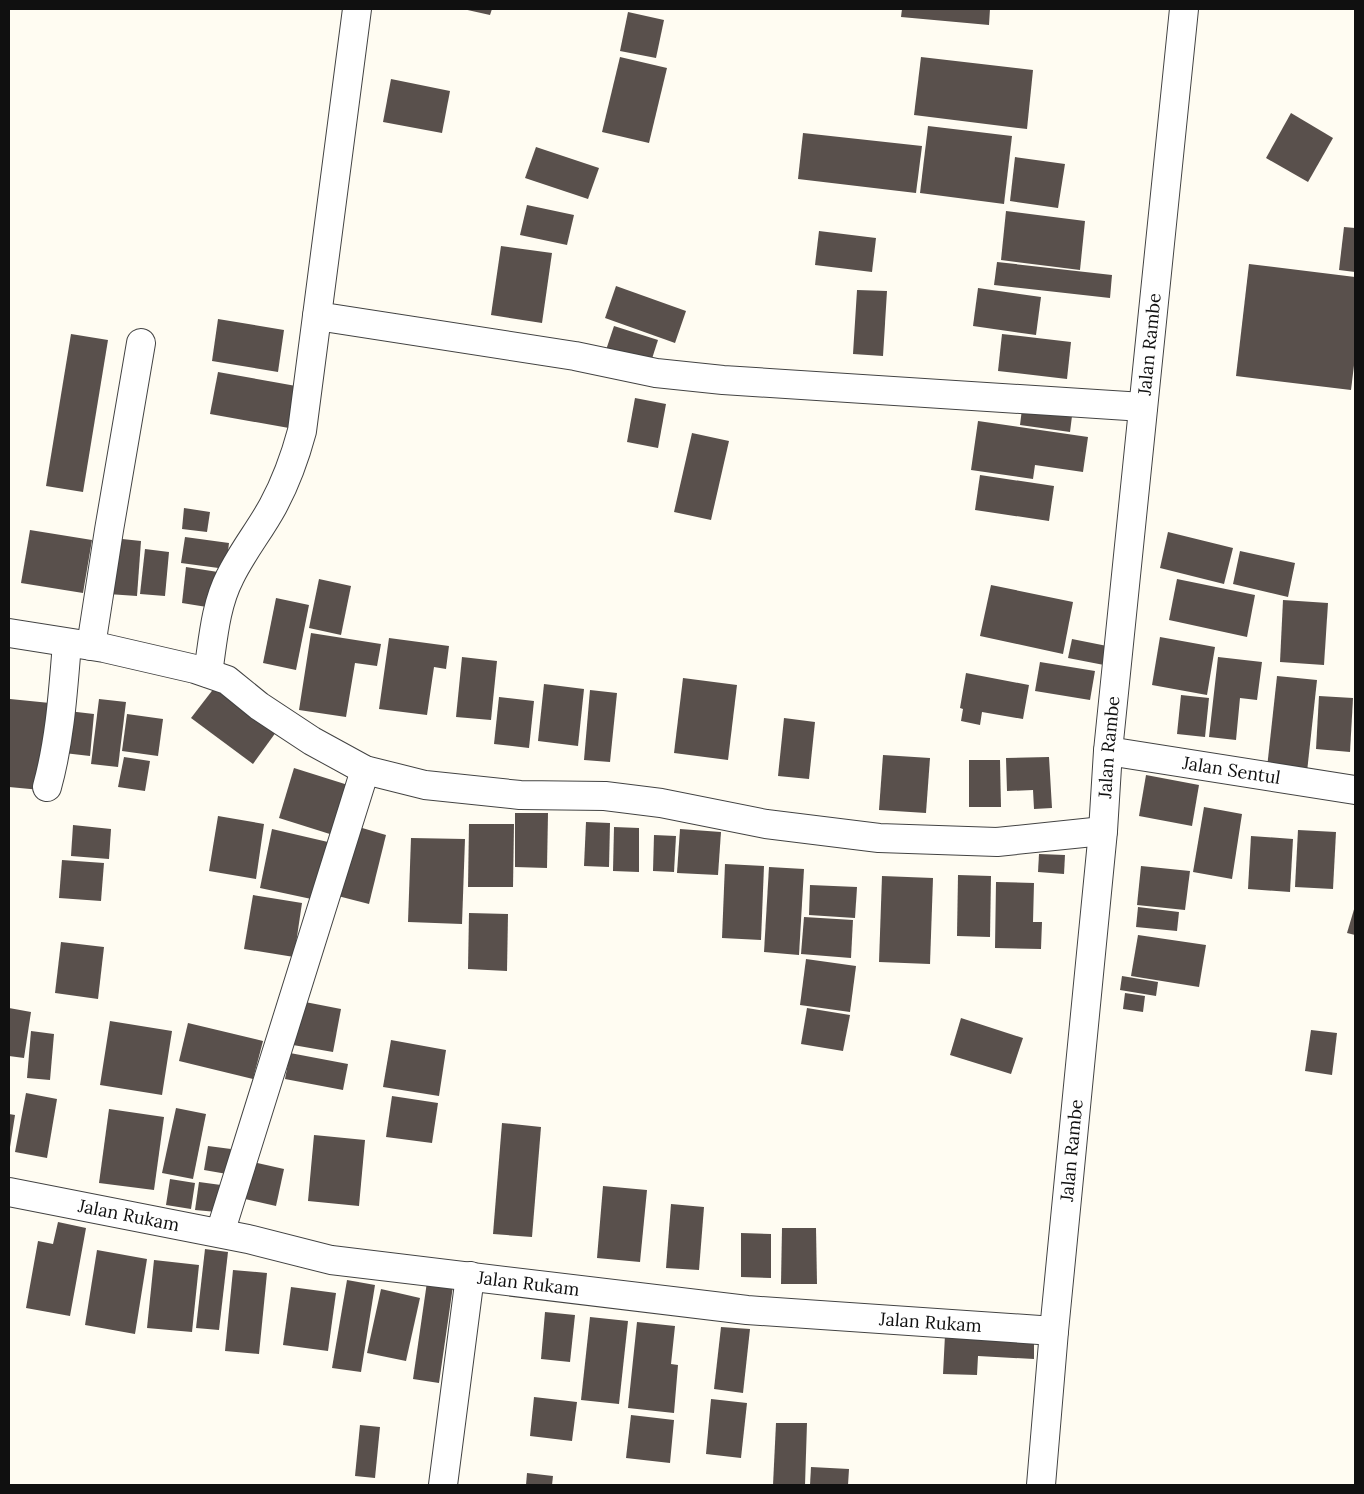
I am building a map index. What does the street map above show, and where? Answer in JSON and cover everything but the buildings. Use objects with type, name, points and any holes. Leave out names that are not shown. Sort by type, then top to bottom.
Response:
[{"type":"street","points":[[208,673],[218,610],[229,578],[273,506],[294,462],[302,431],[357,9]]},
{"type":"street","name":"Jalan Rambe","points":[[1041,1485],[1054,1331],[1103,831],[1108,751],[1184,9]]},
{"type":"street","points":[[317,316],[575,356],[656,373],[723,380],[1143,407]]},
{"type":"street","points":[[47,787],[55,756],[62,711],[109,530],[141,343]]},
{"type":"street","points":[[9,633],[79,644],[208,673],[227,680],[259,706],[305,736],[365,770],[425,786],[520,794],[605,796],[661,803],[766,824],[879,838],[997,842],[1103,831]]},
{"type":"street","name":"Jalan Sentul","points":[[1108,751],[1355,790]]},
{"type":"street","points":[[220,1233],[365,770]]},
{"type":"street","name":"Jalan Rukam","points":[[9,1192],[220,1233],[331,1260],[747,1310],[1054,1331]]},
{"type":"street","points":[[443,1485],[470,1276]]}]
